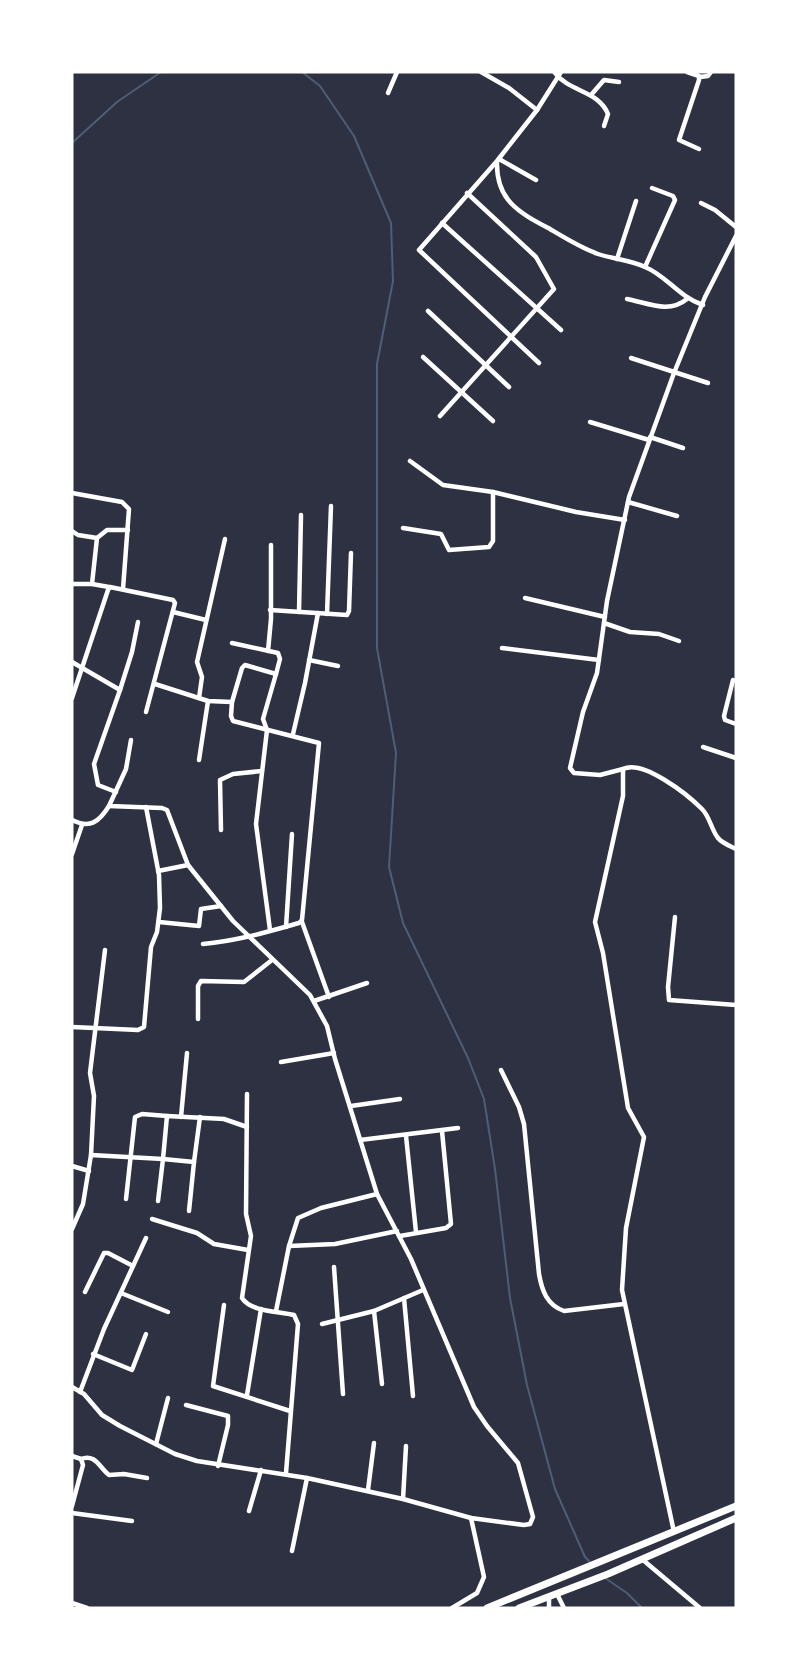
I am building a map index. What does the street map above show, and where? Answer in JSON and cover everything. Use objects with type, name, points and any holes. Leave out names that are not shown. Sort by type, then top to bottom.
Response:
[{"type":"highway","points":[[487,1608],[736,1506]]},
{"type":"highway","points":[[520,1608],[630,1565],[736,1518]]},
{"type":"street","points":[[388,93],[397,72]]},
{"type":"street","points":[[481,72],[509,88],[537,110]]},
{"type":"street","points":[[687,72],[699,77],[708,76],[711,72]]},
{"type":"street","points":[[539,363],[420,252],[421,247],[498,160],[537,110],[557,73],[565,84],[591,95],[608,111],[604,126]]},
{"type":"street","points":[[699,77],[679,140],[699,149]]},
{"type":"street","points":[[591,95],[604,80],[619,82]]},
{"type":"street","points":[[498,160],[536,180]]},
{"type":"street","points":[[498,160],[498,179],[504,193],[526,218],[582,247],[645,267],[687,299],[703,305]]},
{"type":"street","points":[[645,267],[675,200],[673,196],[652,188]]},
{"type":"street","points":[[439,415],[553,291],[554,285],[536,257],[467,193]]},
{"type":"street","points":[[617,259],[636,201]]},
{"type":"street","points":[[701,203],[715,210],[736,227]]},
{"type":"street","points":[[442,223],[561,330]]},
{"type":"street","points":[[736,236],[674,373],[628,502],[604,620],[596,678],[583,712],[570,770],[596,776],[632,767],[659,776],[699,806],[718,838],[736,849]]},
{"type":"street","points":[[627,299],[673,308],[687,299]]},
{"type":"street","points":[[428,311],[509,387]]},
{"type":"street","points":[[423,357],[493,421]]},
{"type":"street","points":[[631,358],[708,383]]},
{"type":"street","points":[[590,422],[683,448]]},
{"type":"street","points":[[410,461],[443,485],[493,492],[576,512],[625,520]]},
{"type":"street","points":[[403,528],[442,534],[449,550],[489,547],[493,541],[493,492]]},
{"type":"street","points":[[72,494],[125,504],[129,509],[123,589]]},
{"type":"street","points":[[628,502],[677,516]]},
{"type":"street","points":[[327,614],[331,506]]},
{"type":"street","points":[[299,612],[301,515]]},
{"type":"street","points":[[92,584],[97,538],[107,530],[128,530]]},
{"type":"street","points":[[72,531],[78,535],[97,538]]},
{"type":"street","points":[[198,698],[202,677],[197,662],[225,539]]},
{"type":"street","points":[[268,651],[271,545]]},
{"type":"street","points":[[270,610],[346,616],[349,613],[351,553]]},
{"type":"street","points":[[72,584],[92,584],[173,600],[173,612],[146,712]]},
{"type":"street","points":[[72,698],[110,587]]},
{"type":"street","points":[[525,598],[604,620],[630,632],[659,634],[680,641]]},
{"type":"street","points":[[173,612],[206,620]]},
{"type":"street","points":[[293,734],[317,613]]},
{"type":"street","points":[[116,792],[97,785],[93,767],[132,652],[138,622]]},
{"type":"street","points":[[232,643],[276,652],[280,656],[263,719],[267,730],[257,831],[271,930]]},
{"type":"street","points":[[502,648],[598,660]]},
{"type":"street","points":[[309,660],[338,666]]},
{"type":"street","points":[[72,662],[120,690]]},
{"type":"street","points":[[276,674],[245,665],[232,702],[231,716],[233,720],[293,734],[315,741],[319,745],[302,922],[329,997]]},
{"type":"street","points":[[733,680],[724,716],[725,720],[736,724]]},
{"type":"street","points":[[155,684],[208,701],[232,702]]},
{"type":"street","points":[[199,760],[208,701]]},
{"type":"street","points":[[72,820],[82,825],[97,820],[109,806],[126,769],[131,740]]},
{"type":"street","points":[[703,747],[736,758]]},
{"type":"street","points":[[623,769],[624,791],[595,928],[603,953],[628,1108],[645,1137],[623,1251],[621,1281],[674,1532]]},
{"type":"street","points":[[221,830],[220,780],[233,774],[262,771]]},
{"type":"street","points":[[72,1387],[102,1415],[175,1454],[218,1466],[286,1473],[368,1490],[471,1518],[524,1525],[530,1524],[533,1517],[518,1463],[486,1426],[474,1407],[399,1234],[377,1194],[327,1026],[314,1000],[233,921],[187,865],[167,810],[109,806]]},
{"type":"street","points":[[72,1027],[143,1028],[150,947],[159,922],[158,871],[146,807]]},
{"type":"street","points":[[72,854],[82,825]]},
{"type":"street","points":[[286,927],[292,834]]},
{"type":"street","points":[[158,871],[187,865]]},
{"type":"street","points":[[159,922],[198,926],[201,909],[222,905]]},
{"type":"street","points":[[676,917],[669,1000],[736,1005]]},
{"type":"street","points":[[203,944],[251,937],[302,922]]},
{"type":"street","points":[[72,1229],[83,1204],[91,1155],[94,1096],[90,1073],[105,950]]},
{"type":"street","points":[[198,1018],[198,986],[201,981],[244,982],[272,960]]},
{"type":"street","points":[[314,1000],[367,983]]},
{"type":"street","points":[[181,1117],[187,1053]]},
{"type":"street","points":[[281,1062],[334,1053]]},
{"type":"street","points":[[502,1070],[524,1124],[540,1274],[545,1297],[555,1308],[564,1311],[624,1304]]},
{"type":"street","points":[[247,1094],[246,1214],[251,1236],[242,1298],[244,1303],[294,1315],[298,1324],[286,1473]]},
{"type":"street","points":[[351,1107],[400,1099]]},
{"type":"street","points":[[126,1199],[135,1118],[142,1114],[200,1117],[231,1120],[247,1127]]},
{"type":"street","points":[[158,1201],[167,1116]]},
{"type":"street","points":[[189,1212],[200,1117]]},
{"type":"street","points":[[359,1140],[458,1128]]},
{"type":"street","points":[[289,1246],[335,1244],[446,1228],[451,1224],[442,1131]]},
{"type":"street","points":[[406,1136],[416,1232]]},
{"type":"street","points":[[91,1155],[194,1162]]},
{"type":"street","points":[[72,1166],[89,1171]]},
{"type":"street","points":[[276,1311],[296,1220],[302,1214],[377,1194]]},
{"type":"street","points":[[152,1219],[197,1233],[214,1244],[248,1250]]},
{"type":"street","points":[[80,1392],[93,1354],[146,1238]]},
{"type":"street","points":[[85,1292],[104,1253],[133,1266]]},
{"type":"street","points":[[334,1268],[344,1394]]},
{"type":"street","points":[[322,1324],[374,1311],[423,1290]]},
{"type":"street","points":[[121,1293],[168,1312]]},
{"type":"street","points":[[404,1298],[413,1396]]},
{"type":"street","points":[[224,1305],[212,1384],[217,1388],[247,1395],[290,1411]]},
{"type":"street","points":[[247,1395],[261,1308]]},
{"type":"street","points":[[374,1311],[382,1384]]},
{"type":"street","points":[[93,1354],[132,1370],[146,1334]]},
{"type":"street","points":[[156,1444],[168,1398]]},
{"type":"street","points":[[186,1405],[228,1416],[218,1466]]},
{"type":"street","points":[[368,1490],[374,1443]]},
{"type":"street","points":[[403,1499],[406,1446]]},
{"type":"street","points":[[72,1456],[94,1459],[108,1474],[147,1478]]},
{"type":"street","points":[[72,1506],[83,1465],[81,1459]]},
{"type":"street","points":[[249,1511],[261,1470]]},
{"type":"street","points":[[292,1551],[307,1478]]},
{"type":"street","points":[[72,1513],[132,1521]]},
{"type":"street","points":[[452,1608],[477,1594],[484,1577],[471,1518]]},
{"type":"street","points":[[643,1559],[700,1608]]},
{"type":"street","points":[[549,1608],[553,1596],[565,1608]]},
{"type":"street","points":[[72,1603],[87,1608]]},
{"type":"waterway","points":[[72,143],[117,102],[161,72]]},
{"type":"waterway","points":[[302,72],[320,86],[354,136],[391,223],[393,281],[377,364],[377,648],[396,753],[389,867],[403,923],[468,1058],[484,1099],[510,1298],[527,1385],[555,1489],[589,1561]]},
{"type":"waterway","points":[[605,1578],[627,1593],[642,1608]]}]
